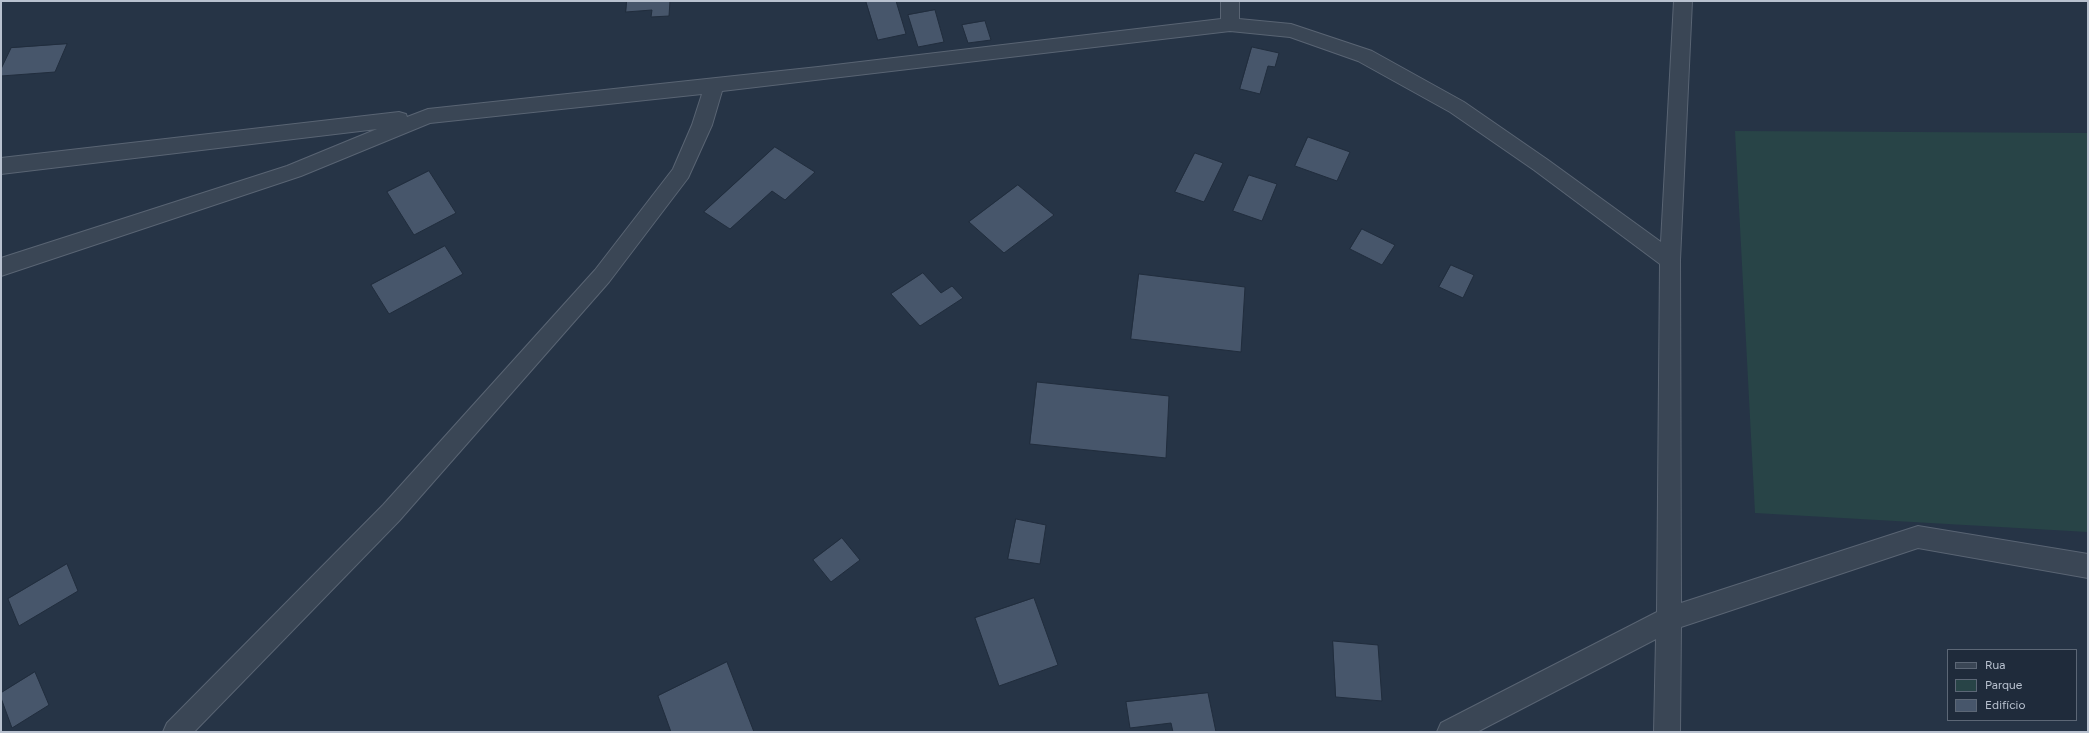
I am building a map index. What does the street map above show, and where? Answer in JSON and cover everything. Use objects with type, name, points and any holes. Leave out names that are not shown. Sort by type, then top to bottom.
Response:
[{"type":"street","points":[[1230,1],[1230,24]]},
{"type":"street","points":[[1667,732],[1669,619],[1670,260],[1683,1]]},
{"type":"street","points":[[1,166],[428,116],[714,85],[1230,24],[1291,31],[1365,56],[1457,107],[1541,165],[1670,260]]},
{"type":"street","points":[[176,732],[391,513],[602,276],[681,174],[702,125],[714,85]]},
{"type":"street","points":[[1,267],[294,171],[428,116]]},
{"type":"street","points":[[1450,732],[1669,619],[1918,538],[2088,566]]},
{"type":"green space","points":[[1735,131],[2088,133],[2088,532],[1755,513]]},
{"type":"building","points":[[627,1],[670,1],[669,16],[651,17],[652,10],[626,12]]},
{"type":"building","points":[[866,1],[896,1],[906,34],[878,40]]},
{"type":"building","points":[[935,10],[944,42],[918,47],[908,15]]},
{"type":"building","points":[[985,21],[991,40],[968,43],[962,25]]},
{"type":"building","points":[[67,44],[55,72],[1,76],[1,69],[11,48]]},
{"type":"building","points":[[1252,47],[1279,53],[1275,67],[1268,66],[1260,94],[1240,89]]},
{"type":"building","points":[[1308,137],[1350,152],[1337,181],[1295,166]]},
{"type":"building","points":[[775,147],[815,172],[785,200],[772,191],[730,229],[704,212]]},
{"type":"building","points":[[1195,153],[1223,163],[1204,202],[1175,192]]},
{"type":"building","points":[[429,171],[456,213],[414,235],[387,192]]},
{"type":"building","points":[[1249,175],[1277,184],[1262,221],[1233,211]]},
{"type":"building","points":[[1018,185],[1054,215],[1004,253],[969,222]]},
{"type":"building","points":[[1362,229],[1395,245],[1382,265],[1350,249]]},
{"type":"building","points":[[445,246],[463,274],[389,314],[371,285]]},
{"type":"building","points":[[1451,265],[1474,275],[1463,298],[1439,287]]},
{"type":"building","points":[[923,273],[941,293],[952,286],[963,298],[920,326],[891,294]]},
{"type":"building","points":[[1139,274],[1245,287],[1241,352],[1131,339]]},
{"type":"building","points":[[1037,382],[1169,396],[1166,458],[1030,444]]},
{"type":"building","points":[[1016,519],[1046,525],[1040,564],[1008,559]]},
{"type":"building","points":[[842,538],[860,560],[831,582],[813,560]]},
{"type":"building","points":[[67,564],[78,591],[19,626],[8,599]]},
{"type":"building","points":[[1034,598],[1058,665],[999,686],[975,618]]},
{"type":"building","points":[[1333,641],[1378,645],[1382,701],[1336,697]]},
{"type":"building","points":[[727,662],[754,732],[671,732],[658,696]]},
{"type":"building","points":[[35,672],[49,705],[12,728],[1,698],[1,693]]},
{"type":"building","points":[[1208,693],[1216,732],[1173,732],[1171,723],[1130,728],[1126,702]]}]
